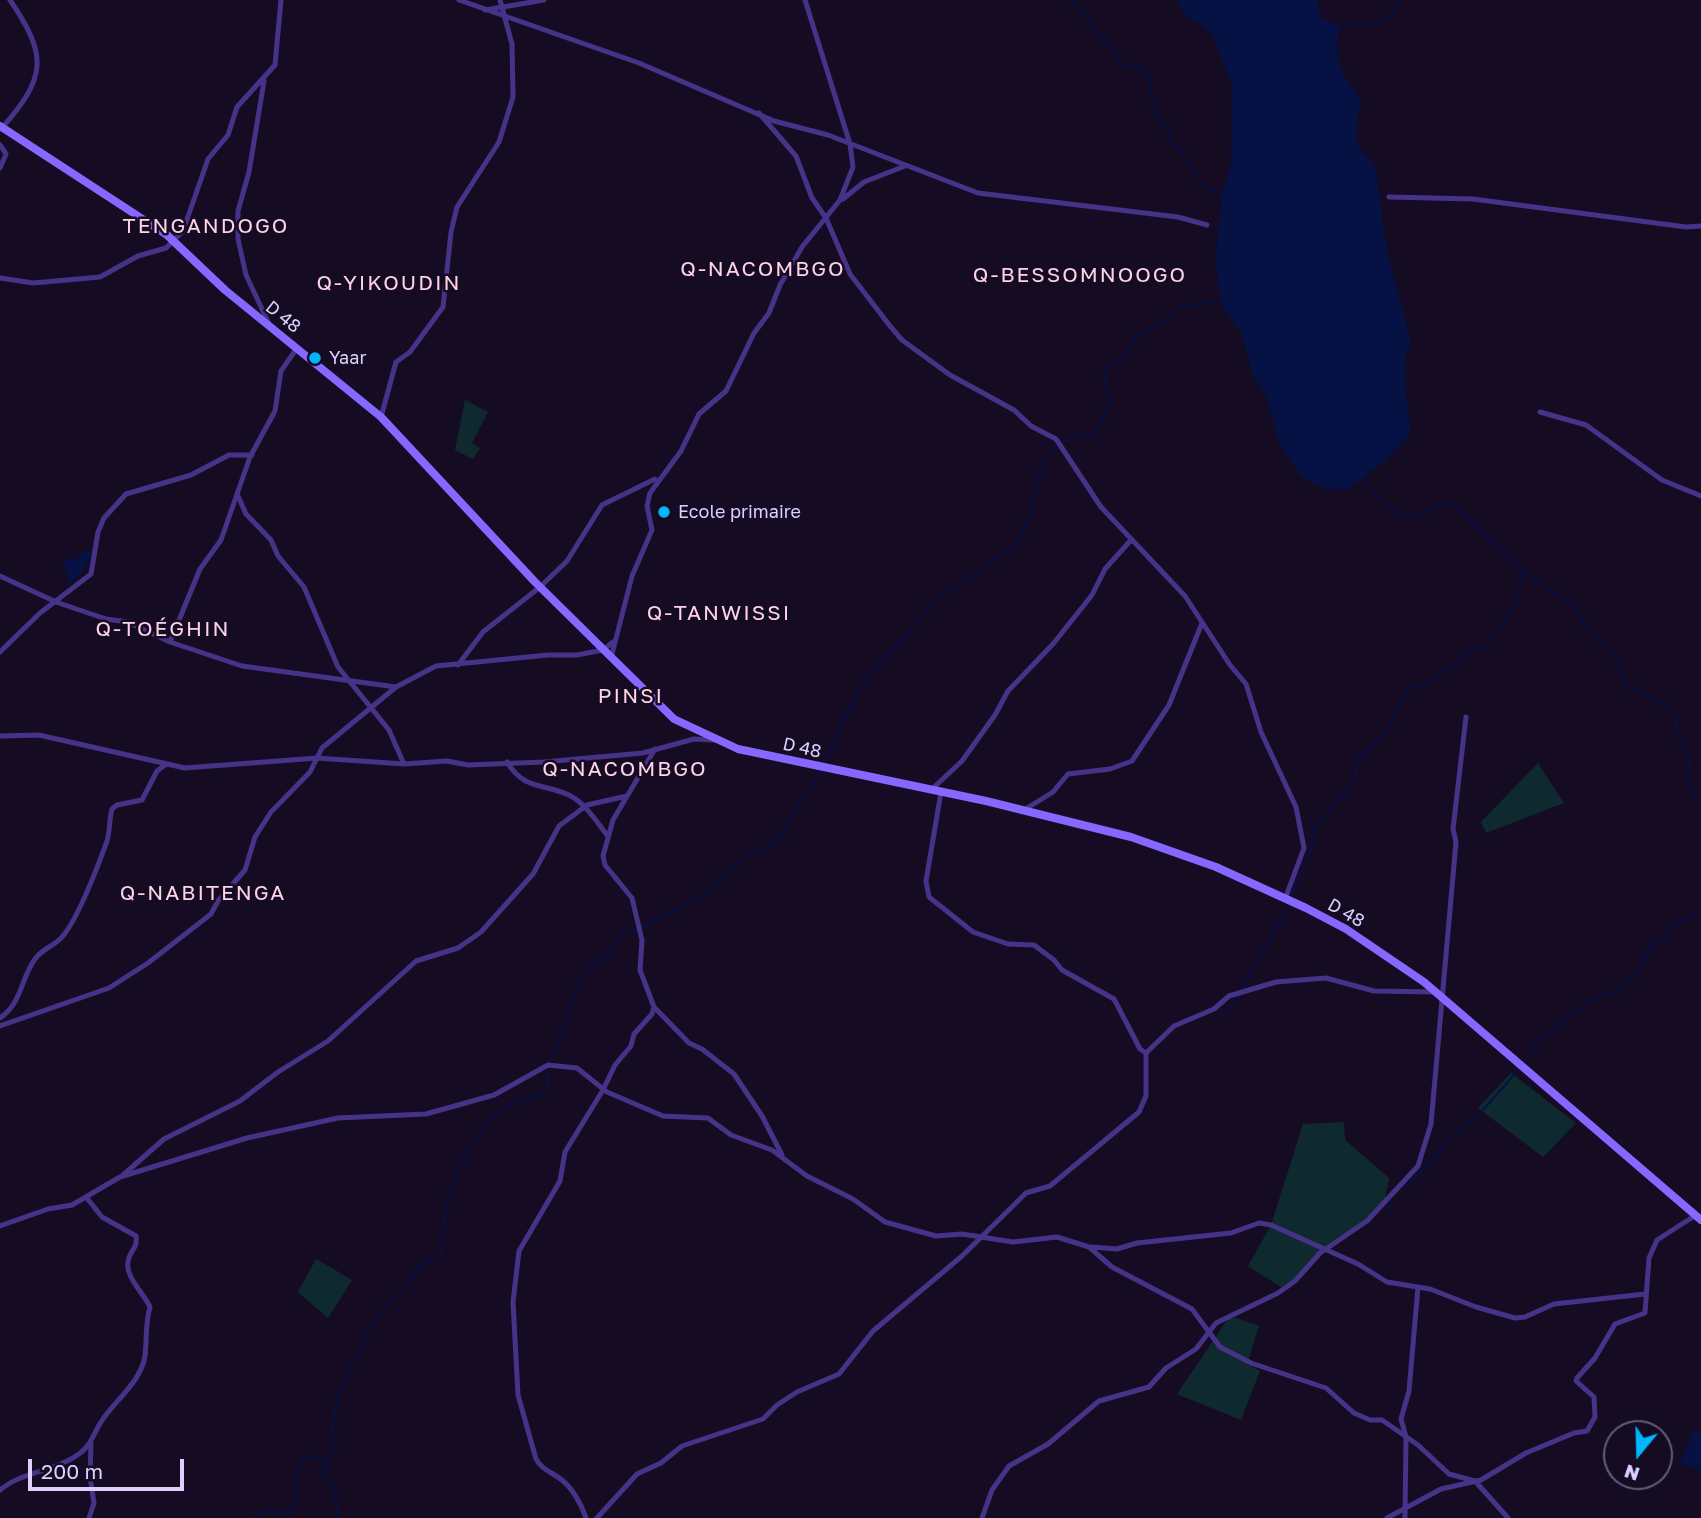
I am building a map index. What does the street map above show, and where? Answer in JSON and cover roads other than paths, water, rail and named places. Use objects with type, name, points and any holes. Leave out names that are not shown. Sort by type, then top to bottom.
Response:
[{"type":"street","points":[[1,128],[27,95],[38,63],[38,50],[31,31],[10,0]]},
{"type":"street","points":[[0,278],[33,283],[100,277],[138,256],[166,248],[183,231],[208,159],[228,135],[237,107],[264,81],[275,65],[281,0]]},
{"type":"street","points":[[459,0],[639,63],[759,113],[850,144],[978,193],[1178,217],[1207,225]]},
{"type":"street","points":[[381,417],[396,362],[410,352],[440,314],[446,287],[450,232],[457,208],[499,142],[513,97],[514,68],[506,18],[500,0]]},
{"type":"street","points":[[485,10],[544,0]]},
{"type":"street","points":[[805,0],[850,144],[853,167],[840,200]]},
{"type":"street","points":[[264,81],[249,172],[238,211],[237,239],[246,275],[271,327]]},
{"type":"street","points":[[759,113],[796,156],[812,198],[826,218],[850,274],[902,340],[950,376],[1014,410],[1031,426],[1056,439],[1101,507],[1185,596],[1246,684],[1261,732],[1296,807],[1304,848],[1285,899]]},
{"type":"street","name":"D 48","points":[[1,128],[173,241],[271,327],[381,417],[540,587],[663,711],[716,740],[794,762],[1024,810],[1158,846],[1285,899],[1346,929],[1438,994],[1698,1217]]},
{"type":"street","points":[[0,145],[6,154],[0,168]]},
{"type":"street","points":[[611,659],[613,642],[632,576],[652,530],[647,506],[658,478],[681,451],[699,414],[726,391],[754,333],[769,313],[780,285],[802,247],[840,200],[864,182],[906,166]]},
{"type":"street","points":[[1389,197],[1473,199],[1699,228]]},
{"type":"street","points":[[170,642],[200,569],[221,540],[252,454],[275,411],[281,370],[297,348]]},
{"type":"street","points":[[1540,412],[1586,425],[1662,480],[1699,494]]},
{"type":"street","points":[[0,652],[91,574],[98,532],[104,518],[126,494],[191,475],[229,455],[252,454]]},
{"type":"street","points":[[458,664],[489,626],[540,587],[568,561],[602,505],[658,478]]},
{"type":"street","points":[[238,496],[246,514],[271,540],[278,556],[304,587],[338,667],[389,730],[404,764]]},
{"type":"street","points":[[930,790],[962,761],[995,715],[1008,691],[1053,644],[1092,594],[1105,569],[1131,540]]},
{"type":"street","points":[[0,576],[56,602],[106,619],[128,622],[170,642],[256,669],[396,687]]},
{"type":"street","points":[[1024,810],[1053,792],[1068,774],[1110,769],[1132,761],[1169,705],[1202,623]]},
{"type":"street","points":[[0,1026],[109,988],[148,963],[211,914],[218,901],[245,870],[255,838],[271,812],[310,772],[322,747],[396,687],[430,668],[603,650],[613,642]]},
{"type":"street","points":[[982,1518],[992,1490],[1009,1466],[1048,1444],[1099,1401],[1138,1393],[1149,1387],[1166,1368],[1196,1349],[1227,1315],[1290,1285],[1325,1250],[1367,1221],[1418,1166],[1431,1124],[1438,994],[1456,842],[1453,829],[1466,717]]},
{"type":"street","points":[[0,736],[39,735],[165,765],[220,767],[317,758],[468,765],[593,758],[654,749],[694,739],[716,740]]},
{"type":"street","points":[[654,749],[607,835],[603,847],[605,865],[632,898],[642,940],[640,970],[654,1007],[689,1043],[709,1054],[734,1074],[762,1116],[782,1156]]},
{"type":"street","points":[[507,762],[516,776],[524,782],[569,795],[584,806],[607,835]]},
{"type":"street","points":[[0,1018],[16,1006],[25,976],[34,959],[43,948],[60,940],[78,910],[107,840],[111,809],[117,805],[142,800],[157,771],[165,765]]},
{"type":"street","points":[[941,792],[926,881],[929,897],[973,932],[1007,944],[1034,946],[1054,960],[1062,970],[1114,999],[1140,1049],[1146,1053]]},
{"type":"street","points":[[0,1226],[48,1209],[72,1205],[120,1177],[164,1139],[240,1101],[278,1072],[328,1041],[416,961],[458,948],[481,932],[533,874],[559,826],[584,806],[627,796]]},
{"type":"street","points":[[597,1518],[637,1474],[661,1464],[682,1446],[763,1419],[777,1405],[797,1392],[839,1374],[873,1331],[962,1256],[1026,1193],[1051,1186],[1139,1112],[1146,1096],[1146,1053],[1174,1026],[1214,1009],[1229,996],[1276,982],[1326,978],[1374,991],[1438,994]]},
{"type":"street","points":[[586,1518],[574,1493],[562,1480],[540,1466],[536,1459],[517,1395],[513,1302],[519,1251],[559,1181],[565,1152],[615,1065],[631,1046],[634,1034],[652,1014],[654,1007]]},
{"type":"street","points":[[120,1177],[247,1138],[338,1118],[426,1114],[495,1095],[548,1065],[577,1069],[603,1090],[663,1116],[708,1118],[731,1135],[782,1156],[807,1176],[853,1199],[885,1222],[936,1236],[982,1236],[1013,1242],[1057,1237],[1089,1247],[1117,1249],[1137,1243],[1205,1237],[1259,1223],[1270,1224],[1358,1264],[1388,1282],[1418,1287],[1515,1318],[1525,1317],[1554,1304],[1645,1294]]},
{"type":"street","points":[[86,1197],[102,1217],[136,1236],[137,1247],[128,1262],[129,1273],[150,1307],[144,1329],[145,1358],[132,1384],[101,1421],[91,1443],[90,1477],[94,1503],[89,1518]]},
{"type":"street","points":[[1387,1518],[1441,1489],[1475,1481],[1526,1453],[1574,1433],[1587,1431],[1595,1417],[1594,1396],[1576,1381],[1577,1378],[1595,1359],[1599,1346],[1615,1324],[1645,1313],[1649,1258],[1657,1240],[1698,1217]]},
{"type":"street","points":[[1089,1247],[1112,1267],[1192,1309],[1220,1347],[1251,1363],[1325,1388],[1354,1413],[1370,1420],[1382,1420],[1449,1474],[1475,1481],[1508,1518]]},
{"type":"street","points":[[1405,1518],[1406,1437],[1401,1419],[1409,1391],[1418,1287]]},
{"type":"street","points":[[0,1490],[16,1478],[78,1455],[91,1443]]},
{"type":"waterway","points":[[1072,0],[1125,66],[1144,68],[1149,73],[1151,98],[1163,126],[1171,129],[1170,139],[1175,148],[1181,150],[1201,182],[1221,195]]},
{"type":"waterway","points":[[1338,27],[1382,22],[1395,11],[1402,0]]},
{"type":"waterway","points":[[1062,442],[1093,434],[1113,401],[1104,379],[1107,367],[1125,354],[1137,334],[1155,327],[1181,306],[1213,303],[1221,298]]},
{"type":"waterway","points":[[824,763],[859,689],[884,657],[910,632],[931,605],[1015,544],[1033,513],[1035,486],[1043,465],[1057,444]]},
{"type":"waterway","points":[[1362,478],[1386,504],[1409,517],[1419,516],[1440,502],[1457,508],[1519,568],[1573,606],[1585,627],[1615,657],[1626,686],[1665,705],[1673,713],[1678,736],[1689,763],[1690,791],[1701,803]]},
{"type":"waterway","points":[[1291,898],[1309,855],[1316,825],[1350,788],[1360,758],[1391,725],[1406,690],[1432,681],[1470,651],[1489,643],[1513,610],[1524,572]]},
{"type":"waterway","points":[[549,1064],[579,981],[589,968],[609,953],[620,933],[637,930],[709,891],[749,854],[776,843],[783,837],[785,826],[822,768]]},
{"type":"waterway","points":[[1242,990],[1290,903]]},
{"type":"waterway","points":[[1522,1064],[1542,1038],[1592,999],[1619,991],[1635,975],[1652,945],[1665,940],[1673,925],[1701,912]]},
{"type":"waterway","points":[[1221,1019],[1240,995]]},
{"type":"waterway","points":[[338,1518],[335,1487],[325,1477],[326,1463],[337,1446],[332,1428],[338,1393],[381,1311],[410,1283],[419,1266],[441,1255],[443,1222],[452,1186],[474,1143],[501,1111],[542,1095],[547,1086],[547,1069]]},
{"type":"waterway","points":[[1402,1188],[1414,1180],[1449,1139],[1483,1110],[1519,1069]]},
{"type":"waterway","points":[[1388,1209],[1391,1200]]},
{"type":"waterway","points":[[285,1518],[299,1495],[295,1474],[300,1460],[313,1456],[326,1463]]},
{"type":"waterway","points":[[255,1518],[265,1509],[285,1511]]},
{"type":"place","name":"Yaar","points":[[315,358]]},
{"type":"place","name":"Ecole primaire","points":[[664,512]]},
{"type":"district","name":"TENGANDOGO","points":[[206,226]]},
{"type":"district","name":"Q-NACOMBGO","points":[[763,269]]},
{"type":"district","name":"Q-BESSOMNOOGO","points":[[1080,275]]},
{"type":"district","name":"Q-YIKOUDIN","points":[[389,283]]},
{"type":"district","name":"Q-TANWISSI","points":[[719,613]]},
{"type":"district","name":"Q-TOÉGHIN","points":[[163,629]]},
{"type":"district","name":"PINSI","points":[[631,696]]},
{"type":"district","name":"Q-NACOMBGO","points":[[625,769]]},
{"type":"district","name":"Q-NABITENGA","points":[[203,893]]}]
